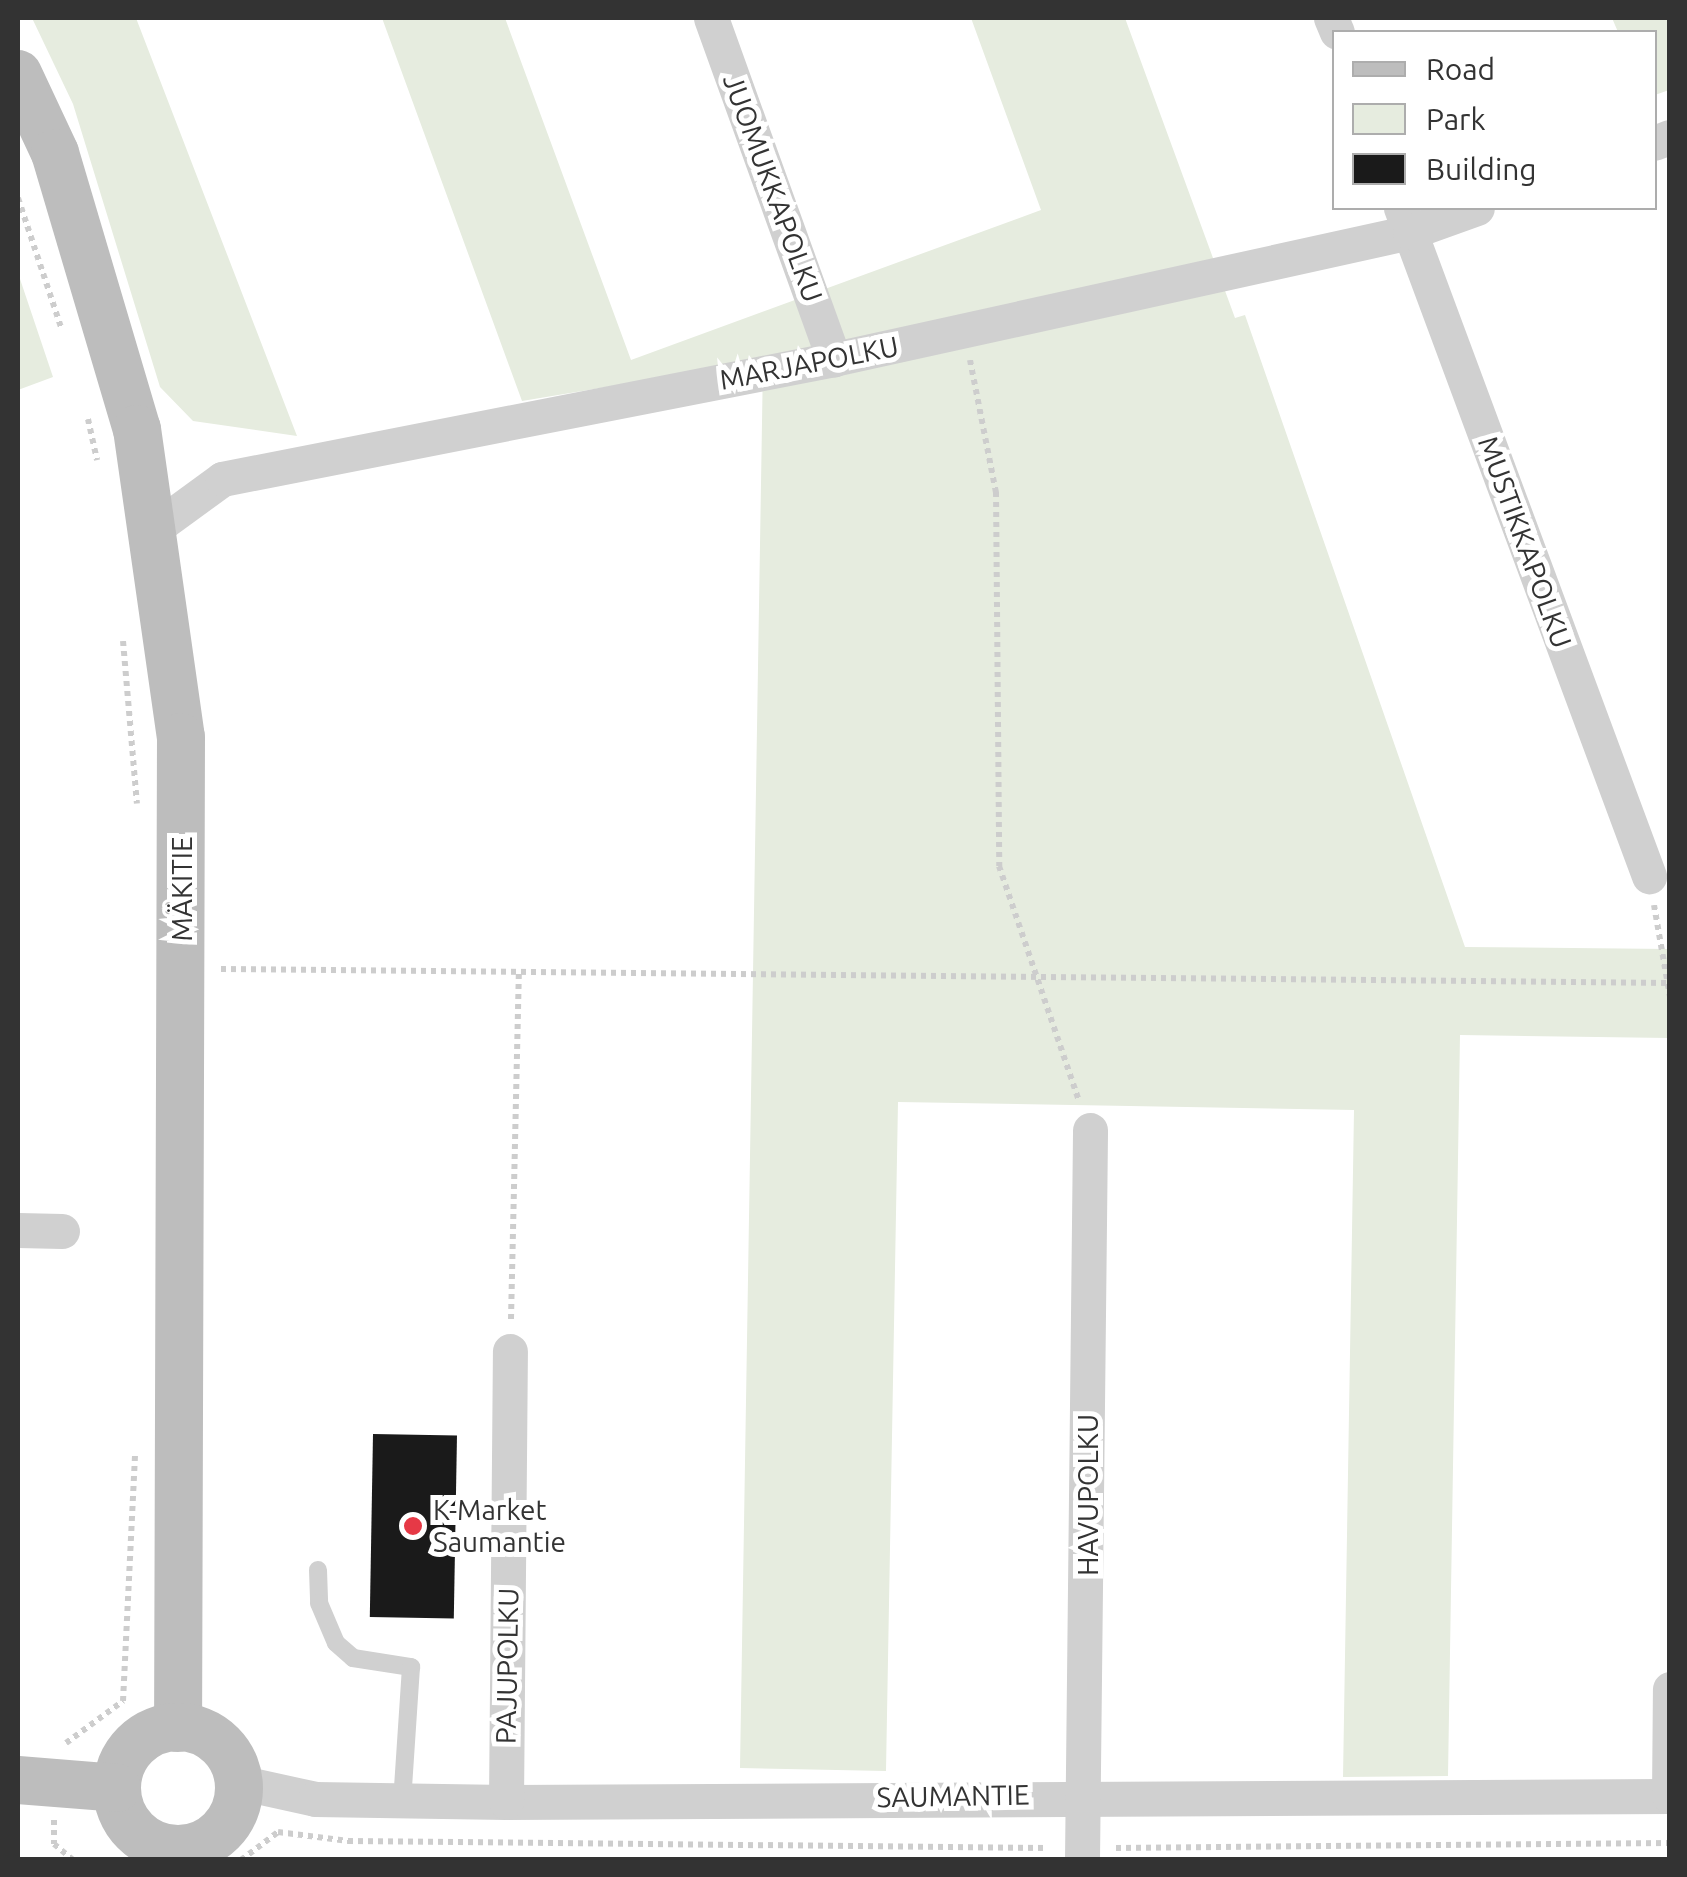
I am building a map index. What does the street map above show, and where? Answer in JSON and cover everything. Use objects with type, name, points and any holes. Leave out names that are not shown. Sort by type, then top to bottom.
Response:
[{"type":"street","name":"JUOMUKKAPOLKU","points":[[712,18],[834,359]]},
{"type":"street","name":"MÄKITIE","points":[[18,74],[56,153],[132,413],[182,736],[178,1728]]},
{"type":"street","name":"MARJAPOLKU","points":[[152,532],[222,480],[963,331],[1406,220],[1465,210]]},
{"type":"street","name":"MUSTIKKAPOLKU","points":[[1406,220],[1649,876]]},
{"type":"street","name":"HAVUPOLKU","points":[[1083,1854],[1090,1130]]},
{"type":"street","points":[[18,1230],[62,1231]]},
{"type":"street","name":"PAJUPOLKU","points":[[506,1802],[510,1351]]},
{"type":"street","points":[[1669,1796],[1670,1689]]},
{"type":"street","points":[[178,1728],[221,1745],[238,1782],[221,1831],[178,1854],[135,1831],[117,1788],[135,1745],[178,1728]]},
{"type":"street","points":[[35,1780],[117,1788]]},
{"type":"street","name":"SAUMANTIE","points":[[238,1782],[316,1800],[506,1802],[1086,1794],[1669,1796]]},
{"type":"lane","points":[[318,1570],[319,1603],[336,1642],[353,1658],[411,1667],[402,1800]]},
{"type":"path","points":[[18,198],[67,347]]},
{"type":"path","points":[[963,331],[996,492],[999,866],[1030,974],[1090,1130]]},
{"type":"path","points":[[85,401],[101,478]]},
{"type":"path","points":[[121,630],[137,824]]},
{"type":"path","points":[[1649,876],[1670,997]]},
{"type":"path","points":[[183,968],[1030,974],[1670,984]]},
{"type":"path","points":[[510,1351],[519,971]]},
{"type":"path","points":[[73,1860],[54,1844],[35,1780],[57,1748],[123,1701],[135,1443]]},
{"type":"path","points":[[242,1860],[278,1832],[348,1841],[1083,1854],[1670,1843]]},
{"type":"green space","points":[[32,18],[136,18],[297,436],[193,421],[160,387],[73,104]]},
{"type":"green space","points":[[382,18],[505,18],[631,360],[1041,210],[971,18],[1125,18],[1235,318],[1245,315],[1465,947],[1669,949],[1669,1038],[1460,1035],[1448,1776],[1343,1777],[1354,1110],[898,1102],[886,1771],[740,1768],[763,361],[522,401]]},
{"type":"green space","points":[[1612,18],[1669,18],[1669,90],[1657,94],[1657,30],[1617,30]]},
{"type":"green space","points":[[18,273],[53,377],[18,390]]},
{"type":"building","name":"K-Market Saumantie","points":[[373,1434],[457,1435],[454,1618],[370,1617]]},
{"type":"place","name":"K-Market Saumantie","points":[[413,1526]]}]
